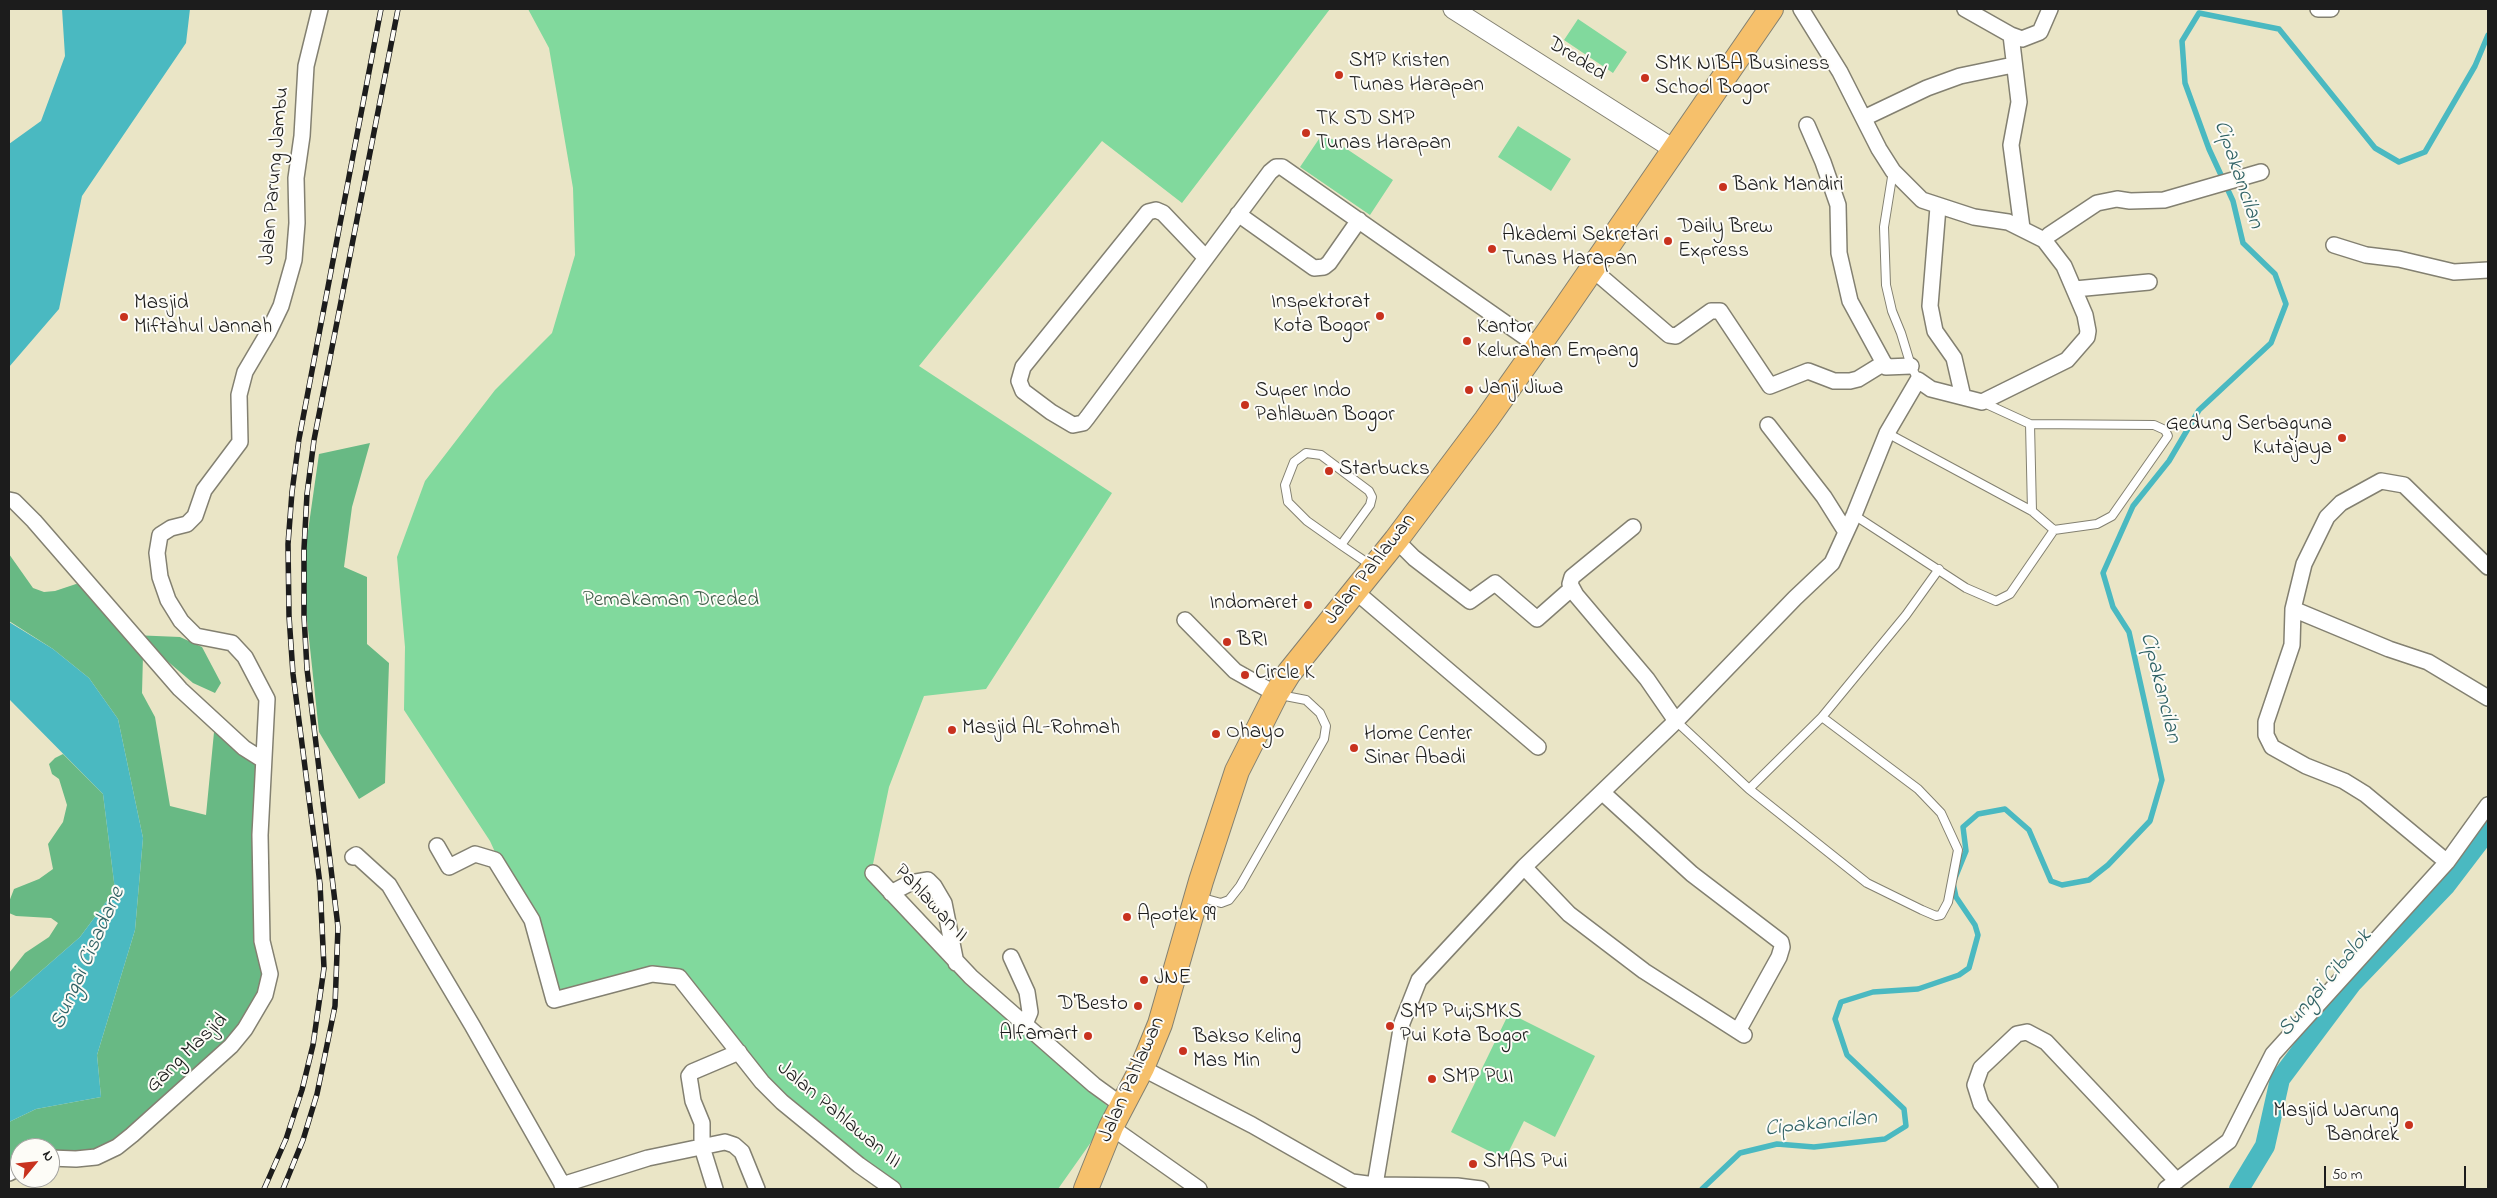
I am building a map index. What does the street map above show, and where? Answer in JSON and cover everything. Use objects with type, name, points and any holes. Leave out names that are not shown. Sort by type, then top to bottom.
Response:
[{"type":"main road","name":"Jalan Pahlawan","points":[[1086,1189],[1112,1127],[1142,1068],[1160,1024],[1197,896],[1237,771],[1276,694],[1289,673],[1396,540],[1538,346],[1770,9]]},
{"type":"street","name":"Jalan Parung Jambu","points":[[263,760],[267,699],[255,675],[245,657],[232,643],[196,636],[181,621],[168,600],[160,577],[157,553],[160,535],[171,528],[187,524],[195,516],[204,490],[240,442],[239,395],[245,372],[268,333],[280,306],[294,260],[296,178],[302,136],[306,66],[320,9]]},
{"type":"street","name":"Dreded","points":[[1453,9],[1674,150]]},
{"type":"street","points":[[1801,9],[1840,72],[1893,171],[1922,200],[1974,218],[2008,222],[2044,240],[2064,266],[2088,324],[2087,337],[2082,345],[2067,360],[1982,402],[1931,389],[1914,373],[1890,368],[1884,363],[1850,301],[1839,253],[1838,205],[1823,162],[1807,125]]},
{"type":"street","points":[[1965,9],[2011,35],[2022,39],[2040,32],[2050,9]]},
{"type":"street","points":[[2318,9],[2331,9]]},
{"type":"street","points":[[2011,35],[2013,65],[2020,102],[2011,145],[2022,228]]},
{"type":"street","points":[[1864,118],[1919,92],[1960,76],[2013,65]]},
{"type":"street","points":[[1206,258],[1163,213],[1156,210],[1148,212],[1023,368],[1019,382],[1023,391],[1070,424],[1078,426],[1083,423],[1206,258],[1238,214],[1273,168],[1279,167],[1359,220],[1538,346]]},
{"type":"street","points":[[2044,240],[2055,230],[2097,202],[2117,198],[2130,201],[2164,200],[2244,175],[2261,172]]},
{"type":"street","points":[[1938,207],[1930,306],[1935,331],[1954,358],[1963,397]]},
{"type":"street","points":[[1238,214],[1314,268],[1324,267],[1329,263],[1359,220]]},
{"type":"street","points":[[2334,245],[2366,255],[2399,259],[2454,272],[2488,270]]},
{"type":"street","points":[[1592,269],[1669,335],[1676,336],[1711,311],[1720,311],[1770,386],[1808,371],[1834,381],[1850,381],[1858,379],[1884,363]]},
{"type":"street","points":[[2074,289],[2149,282]]},
{"type":"street","points":[[1375,1185],[1402,1023],[1419,980],[1524,867],[1603,794],[1795,598],[1832,563],[1914,373]]},
{"type":"street","points":[[1768,425],[1824,497],[1846,532]]},
{"type":"street","points":[[2447,862],[2364,794],[2344,781],[2306,766],[2269,743],[2266,735],[2266,722],[2292,645],[2293,609],[2304,564],[2327,517],[2341,503],[2381,481],[2398,483],[2410,489],[2426,508],[2488,567]]},
{"type":"street","points":[[9,500],[14,502],[34,520],[180,689],[244,748],[263,760]]},
{"type":"street","points":[[1396,540],[1414,558],[1470,601],[1495,583],[1537,619],[1571,589],[1572,577],[1633,527]]},
{"type":"street","points":[[1571,589],[1647,679],[1676,721]]},
{"type":"street","points":[[1355,591],[1538,747]]},
{"type":"street","points":[[2293,609],[2428,662],[2488,698]]},
{"type":"street","points":[[1184,620],[1236,671],[1276,694]]},
{"type":"street","name":"Gang Masjid","points":[[60,1158],[96,1157],[117,1147],[231,1046],[246,1029],[265,995],[270,974],[262,941],[260,903],[263,760]]},
{"type":"street","points":[[1524,867],[1576,920],[1644,971],[1741,1033],[1779,957],[1782,947],[1781,942],[1692,874],[1603,794]]},
{"type":"street","points":[[2050,1189],[1981,1104],[1975,1085],[1981,1068],[2017,1034],[2027,1032],[2046,1042],[2172,1185],[2229,1141],[2273,1054],[2447,862],[2488,805]]},
{"type":"street","name":"Jalan Pahlawan III","points":[[437,846],[450,867],[475,854],[494,860],[532,920],[554,1000],[652,974],[679,977],[738,1052],[782,1102],[890,1189]]},
{"type":"street","points":[[352,857],[356,855],[389,885],[564,1187],[648,1158],[725,1142],[734,1145],[742,1152],[757,1189]]},
{"type":"street","name":"Pahlawan II","points":[[873,873],[956,963],[1094,1085],[1123,1106]]},
{"type":"street","points":[[891,893],[910,883],[928,880],[934,886],[944,903],[956,963]]},
{"type":"street","points":[[1011,957],[1027,992],[1030,1012],[1024,1024]]},
{"type":"street","points":[[715,1189],[702,1147],[702,1123],[693,1101],[689,1076],[692,1072],[738,1052]]},
{"type":"street","points":[[1142,1068],[1252,1124],[1352,1182],[1375,1185],[1457,1186],[1481,1189]]},
{"type":"street","points":[[1112,1127],[1198,1189]]},
{"type":"lane","points":[[1893,171],[1884,227],[1886,285],[1892,311],[1914,373]]},
{"type":"lane","points":[[1854,515],[1966,588],[1992,600],[2001,600],[2010,594],[2054,530],[2098,524],[2112,516],[2168,436],[2165,430],[2154,425],[2030,424],[1982,402]]},
{"type":"lane","points":[[2030,424],[2032,511]]},
{"type":"lane","points":[[1887,433],[2032,511],[2054,530]]},
{"type":"lane","points":[[1341,545],[1370,505],[1372,497],[1369,491],[1321,455],[1306,453],[1294,462],[1285,485],[1288,502],[1307,521],[1341,545],[1374,568]]},
{"type":"lane","points":[[1749,789],[1822,717],[1906,615],[1939,569]]},
{"type":"lane","points":[[1197,896],[1221,903],[1229,900],[1240,886],[1324,740],[1326,726],[1320,713],[1313,706],[1306,700],[1276,694]]},
{"type":"lane","points":[[1676,721],[1749,789],[1868,883],[1936,916],[1943,913],[1958,850],[1941,813],[1918,789],[1822,717]]},
{"type":"green space","name":"Pemakaman Dreded","points":[[528,9],[1330,9],[1182,203],[1102,141],[919,366],[1112,493],[986,689],[924,696],[889,787],[873,864],[959,973],[1113,1111],[1058,1189],[901,1189],[853,1164],[748,1073],[678,976],[553,1006],[525,918],[490,841],[404,710],[405,647],[397,557],[425,481],[495,390],[552,333],[575,255],[573,188],[549,48]]},
{"type":"green space","points":[[1578,19],[1627,52],[1613,73],[1564,40]]},
{"type":"green space","points":[[1518,126],[1571,159],[1551,191],[1498,157]]},
{"type":"green space","points":[[1323,133],[1393,180],[1370,215],[1300,167]]},
{"type":"green space","points":[[370,443],[352,507],[344,567],[367,577],[367,644],[389,663],[385,783],[359,799],[319,732],[302,573],[319,454]]},
{"type":"green space","points":[[9,554],[33,588],[44,592],[55,591],[76,584],[82,585],[132,635],[180,637],[202,647],[221,683],[215,693],[193,683],[166,660],[155,655],[143,655],[142,693],[155,717],[170,806],[206,815],[215,722],[263,760],[270,974],[245,1029],[117,1147],[60,1156],[60,1138],[10,1138],[9,1173],[9,1122],[36,1109],[101,1097],[97,1055],[135,930],[143,838],[118,719],[89,678],[53,649],[9,621]]},
{"type":"green space","points":[[63,754],[103,794],[115,890],[80,937],[9,999],[9,973],[25,953],[49,937],[58,923],[51,918],[16,916],[9,913],[9,902],[14,889],[39,879],[53,869],[48,844],[63,822],[67,805],[59,779],[52,774],[49,764]]},
{"type":"green space","points":[[1509,1013],[1595,1056],[1555,1137],[1524,1121],[1505,1159],[1451,1132]]},
{"type":"water","points":[[62,9],[190,9],[186,43],[82,196],[59,309],[9,367],[9,144],[41,121],[65,56]]},
{"type":"water","name":"Sungai Cisadane","points":[[9,622],[53,649],[89,678],[118,719],[143,838],[135,930],[97,1055],[101,1097],[36,1109],[9,1122],[9,999],[80,937],[115,890],[103,794],[9,699]]},
{"type":"waterway","name":"Cipakancilan","points":[[1702,1189],[1740,1153],[1777,1144],[1814,1147],[1885,1139],[1906,1126],[1904,1109],[1847,1055],[1835,1019],[1841,1002],[1873,992],[1918,989],[1959,975],[1969,968],[1978,935],[1975,925],[1956,897],[1953,883],[1966,851],[1963,827],[1978,814],[2005,809],[2029,830],[2051,881],[2062,885],[2089,880],[2108,865],[2150,821],[2162,780],[2129,632],[2113,607],[2103,573],[2133,506],[2169,461],[2199,410],[2271,343],[2286,304],[2275,274],[2243,243],[2233,201],[2209,149],[2185,83],[2182,41],[2199,13],[2279,29],[2375,148],[2399,162],[2425,152],[2475,66],[2488,35]]},
{"type":"waterway","name":"Sungai Cibalok","points":[[2239,1189],[2265,1146],[2280,1079],[2352,983],[2446,885],[2488,830]]},
{"type":"railway","points":[[264,1189],[286,1139],[302,1090],[313,1045],[324,968],[320,884],[293,674],[289,616],[288,544],[292,492],[299,439],[381,9]]},
{"type":"railway","points":[[283,1189],[303,1140],[317,1094],[335,1006],[338,927],[307,669],[304,616],[304,549],[307,494],[314,440],[398,9]]},
{"type":"place","name":"SMP Kristen Tunas Harapan","points":[[1339,75]]},
{"type":"place","name":"SMK NIBA Business School Bogor","points":[[1645,78]]},
{"type":"place","name":"TK SD SMP Tunas Harapan","points":[[1306,133]]},
{"type":"place","name":"Bank Mandiri","points":[[1723,187]]},
{"type":"place","name":"Daily Brew Express","points":[[1668,241]]},
{"type":"place","name":"Akademi Sekretari Tunas Harapan","points":[[1492,249]]},
{"type":"place","name":"Inspektorat Kota Bogor","points":[[1380,316]]},
{"type":"place","name":"Masjid Miftahul Jannah","points":[[124,317]]},
{"type":"place","name":"Kantor Kelurahan Empang","points":[[1467,341]]},
{"type":"place","name":"Janji Jiwa","points":[[1469,390]]},
{"type":"place","name":"Super Indo Pahlawan Bogor","points":[[1245,405]]},
{"type":"place","name":"Gedung Serbaguna Kutajaya","points":[[2342,438]]},
{"type":"place","name":"Starbucks","points":[[1329,471]]},
{"type":"place","name":"Indomaret","points":[[1308,605]]},
{"type":"place","name":"BRI","points":[[1227,642]]},
{"type":"place","name":"Circle K","points":[[1245,675]]},
{"type":"place","name":"Masjid AL-Rohmah","points":[[952,730]]},
{"type":"place","name":"Ohayo","points":[[1216,734]]},
{"type":"place","name":"Home Center Sinar Abadi","points":[[1354,748]]},
{"type":"place","name":"Apotek 99","points":[[1127,917]]},
{"type":"place","name":"JNE","points":[[1144,980]]},
{"type":"place","name":"D'Besto","points":[[1138,1006]]},
{"type":"place","name":"SMP Pui;SMKS Pui Kota Bogor","points":[[1390,1026]]},
{"type":"place","name":"Alfamart","points":[[1088,1036]]},
{"type":"place","name":"Bakso Keling Mas Min","points":[[1183,1051]]},
{"type":"place","name":"SMP PUI","points":[[1432,1079]]},
{"type":"place","name":"Masjid Warung Bandrek","points":[[2409,1125]]},
{"type":"place","name":"SMAS Pui","points":[[1473,1164]]}]
